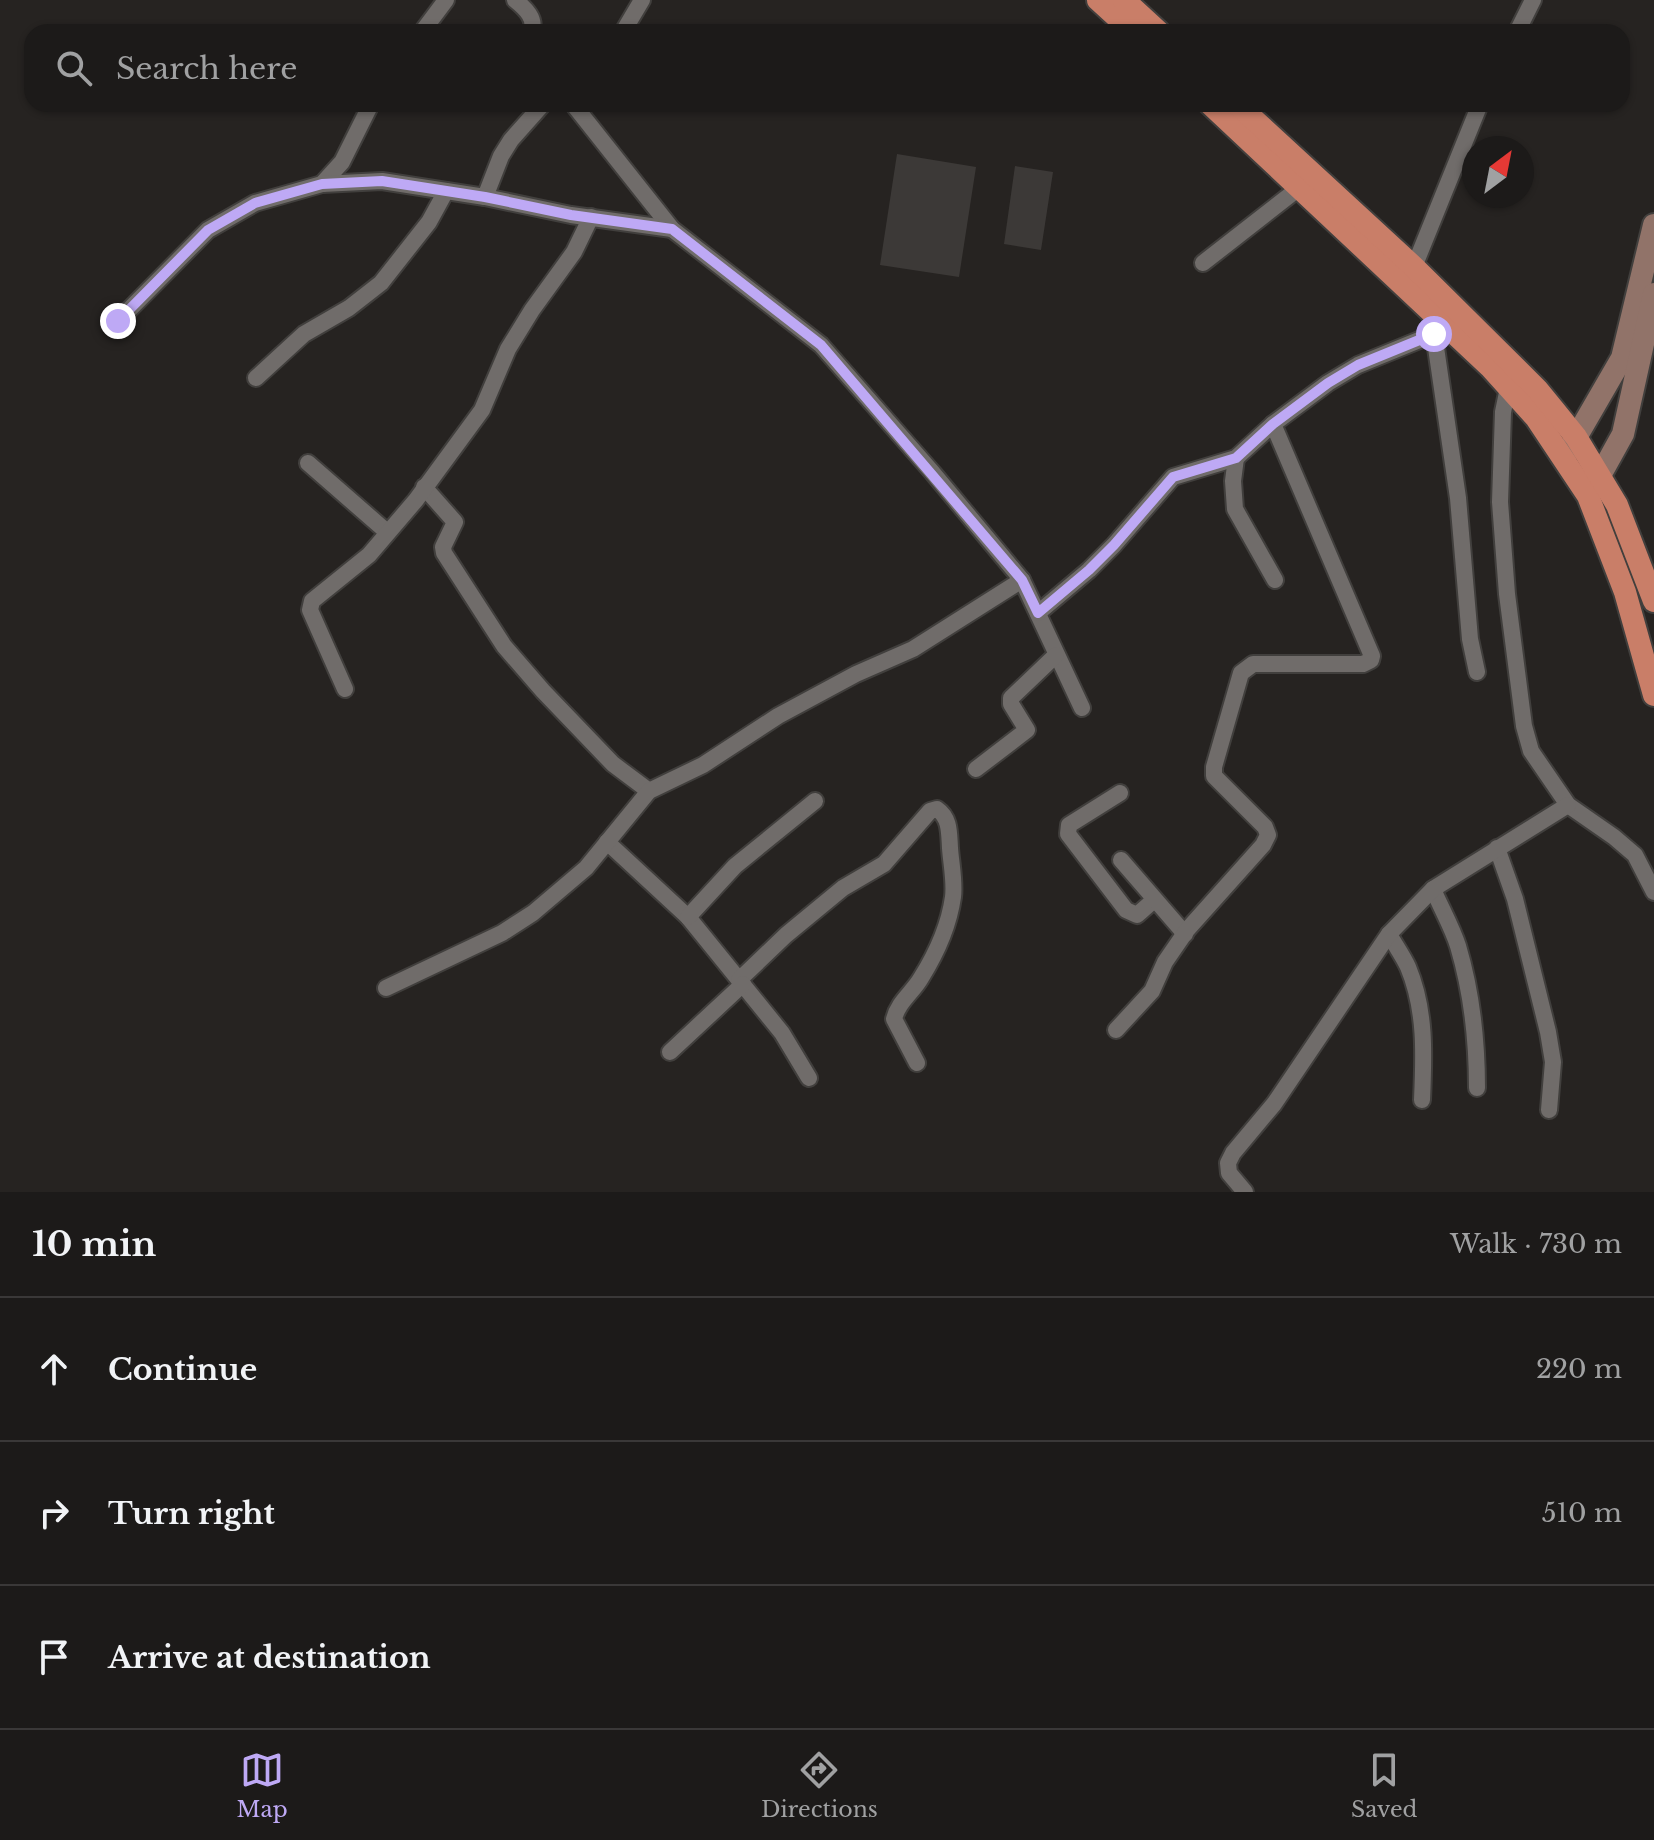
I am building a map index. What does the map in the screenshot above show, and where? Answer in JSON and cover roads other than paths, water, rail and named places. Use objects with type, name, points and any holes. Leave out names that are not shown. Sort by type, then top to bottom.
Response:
[{"type":"highway","points":[[1098,0],[1124,24]]},
{"type":"highway","points":[[1124,0],[1150,24]]},
{"type":"highway","points":[[1218,112],[1440,330],[1490,367],[1536,418],[1565,458],[1617,505],[1654,601]]},
{"type":"highway","points":[[1246,112],[1414,267],[1537,389],[1576,437],[1594,487],[1654,695]]},
{"type":"main road","points":[[1565,458],[1622,358],[1654,225]]},
{"type":"main road","points":[[1594,487],[1623,434],[1654,294]]},
{"type":"street","points":[[428,24],[446,0]]},
{"type":"street","points":[[515,0],[532,17],[533,24]]},
{"type":"street","points":[[628,24],[642,0]]},
{"type":"street","points":[[1521,24],[1533,0]]},
{"type":"street","points":[[322,184],[342,162],[367,112]]},
{"type":"street","points":[[485,197],[506,148],[536,112]]},
{"type":"street","points":[[579,112],[672,229],[821,345],[1022,580],[1082,708]]},
{"type":"street","points":[[1414,267],[1477,112]]},
{"type":"street","points":[[118,321],[208,230],[255,203],[322,184],[382,181],[672,229]]},
{"type":"street","points":[[1203,263],[1299,188]]},
{"type":"street","points":[[256,378],[304,334],[349,308],[381,283],[429,222],[446,191]]},
{"type":"street","points":[[345,689],[310,610],[312,601],[357,566],[424,487],[482,410],[508,349],[574,252],[591,217]]},
{"type":"street","points":[[1038,613],[1098,562],[1173,477],[1236,458],[1273,424],[1358,365],[1440,330],[1470,639],[1477,672]]},
{"type":"street","points":[[1508,388],[1503,412],[1500,502],[1507,594],[1524,726],[1531,751],[1568,805],[1635,855],[1654,892]]},
{"type":"street","points":[[1116,1030],[1152,991],[1165,962],[1185,934],[1263,845],[1268,835],[1265,827],[1214,776],[1241,673],[1253,664],[1363,664],[1371,660],[1372,656],[1273,424]]},
{"type":"street","points":[[1236,458],[1233,481],[1235,509],[1275,580]]},
{"type":"street","points":[[308,463],[387,532]]},
{"type":"street","points":[[424,487],[455,522],[443,547],[444,553],[504,646],[613,764],[649,791]]},
{"type":"street","points":[[386,988],[502,933],[533,913],[586,868],[649,791],[703,765],[778,716],[843,681],[913,649],[1022,580]]},
{"type":"street","points":[[976,769],[1027,730],[1011,704],[1011,698],[1056,655]]},
{"type":"street","points":[[1120,793],[1069,825],[1068,834],[1126,910],[1137,915],[1154,900]]},
{"type":"street","points":[[688,917],[735,866],[815,801]]},
{"type":"street","points":[[1245,1192],[1229,1173],[1228,1163],[1233,1153],[1274,1104],[1389,934],[1433,889],[1568,805]]},
{"type":"street","points":[[670,1052],[786,935],[843,888],[884,864],[930,811],[937,809],[945,815],[949,826],[954,894],[948,920],[932,959],[919,982],[896,1009],[894,1019],[917,1063]]},
{"type":"street","points":[[607,842],[688,917],[782,1033],[809,1078]]},
{"type":"street","points":[[1497,848],[1515,899],[1548,1032],[1553,1062],[1549,1110]]},
{"type":"street","points":[[1121,860],[1185,934]]},
{"type":"street","points":[[1433,889],[1458,945],[1472,1006],[1477,1039],[1477,1088]]},
{"type":"street","points":[[1389,934],[1408,967],[1418,1001],[1425,1042],[1422,1100]]}]
